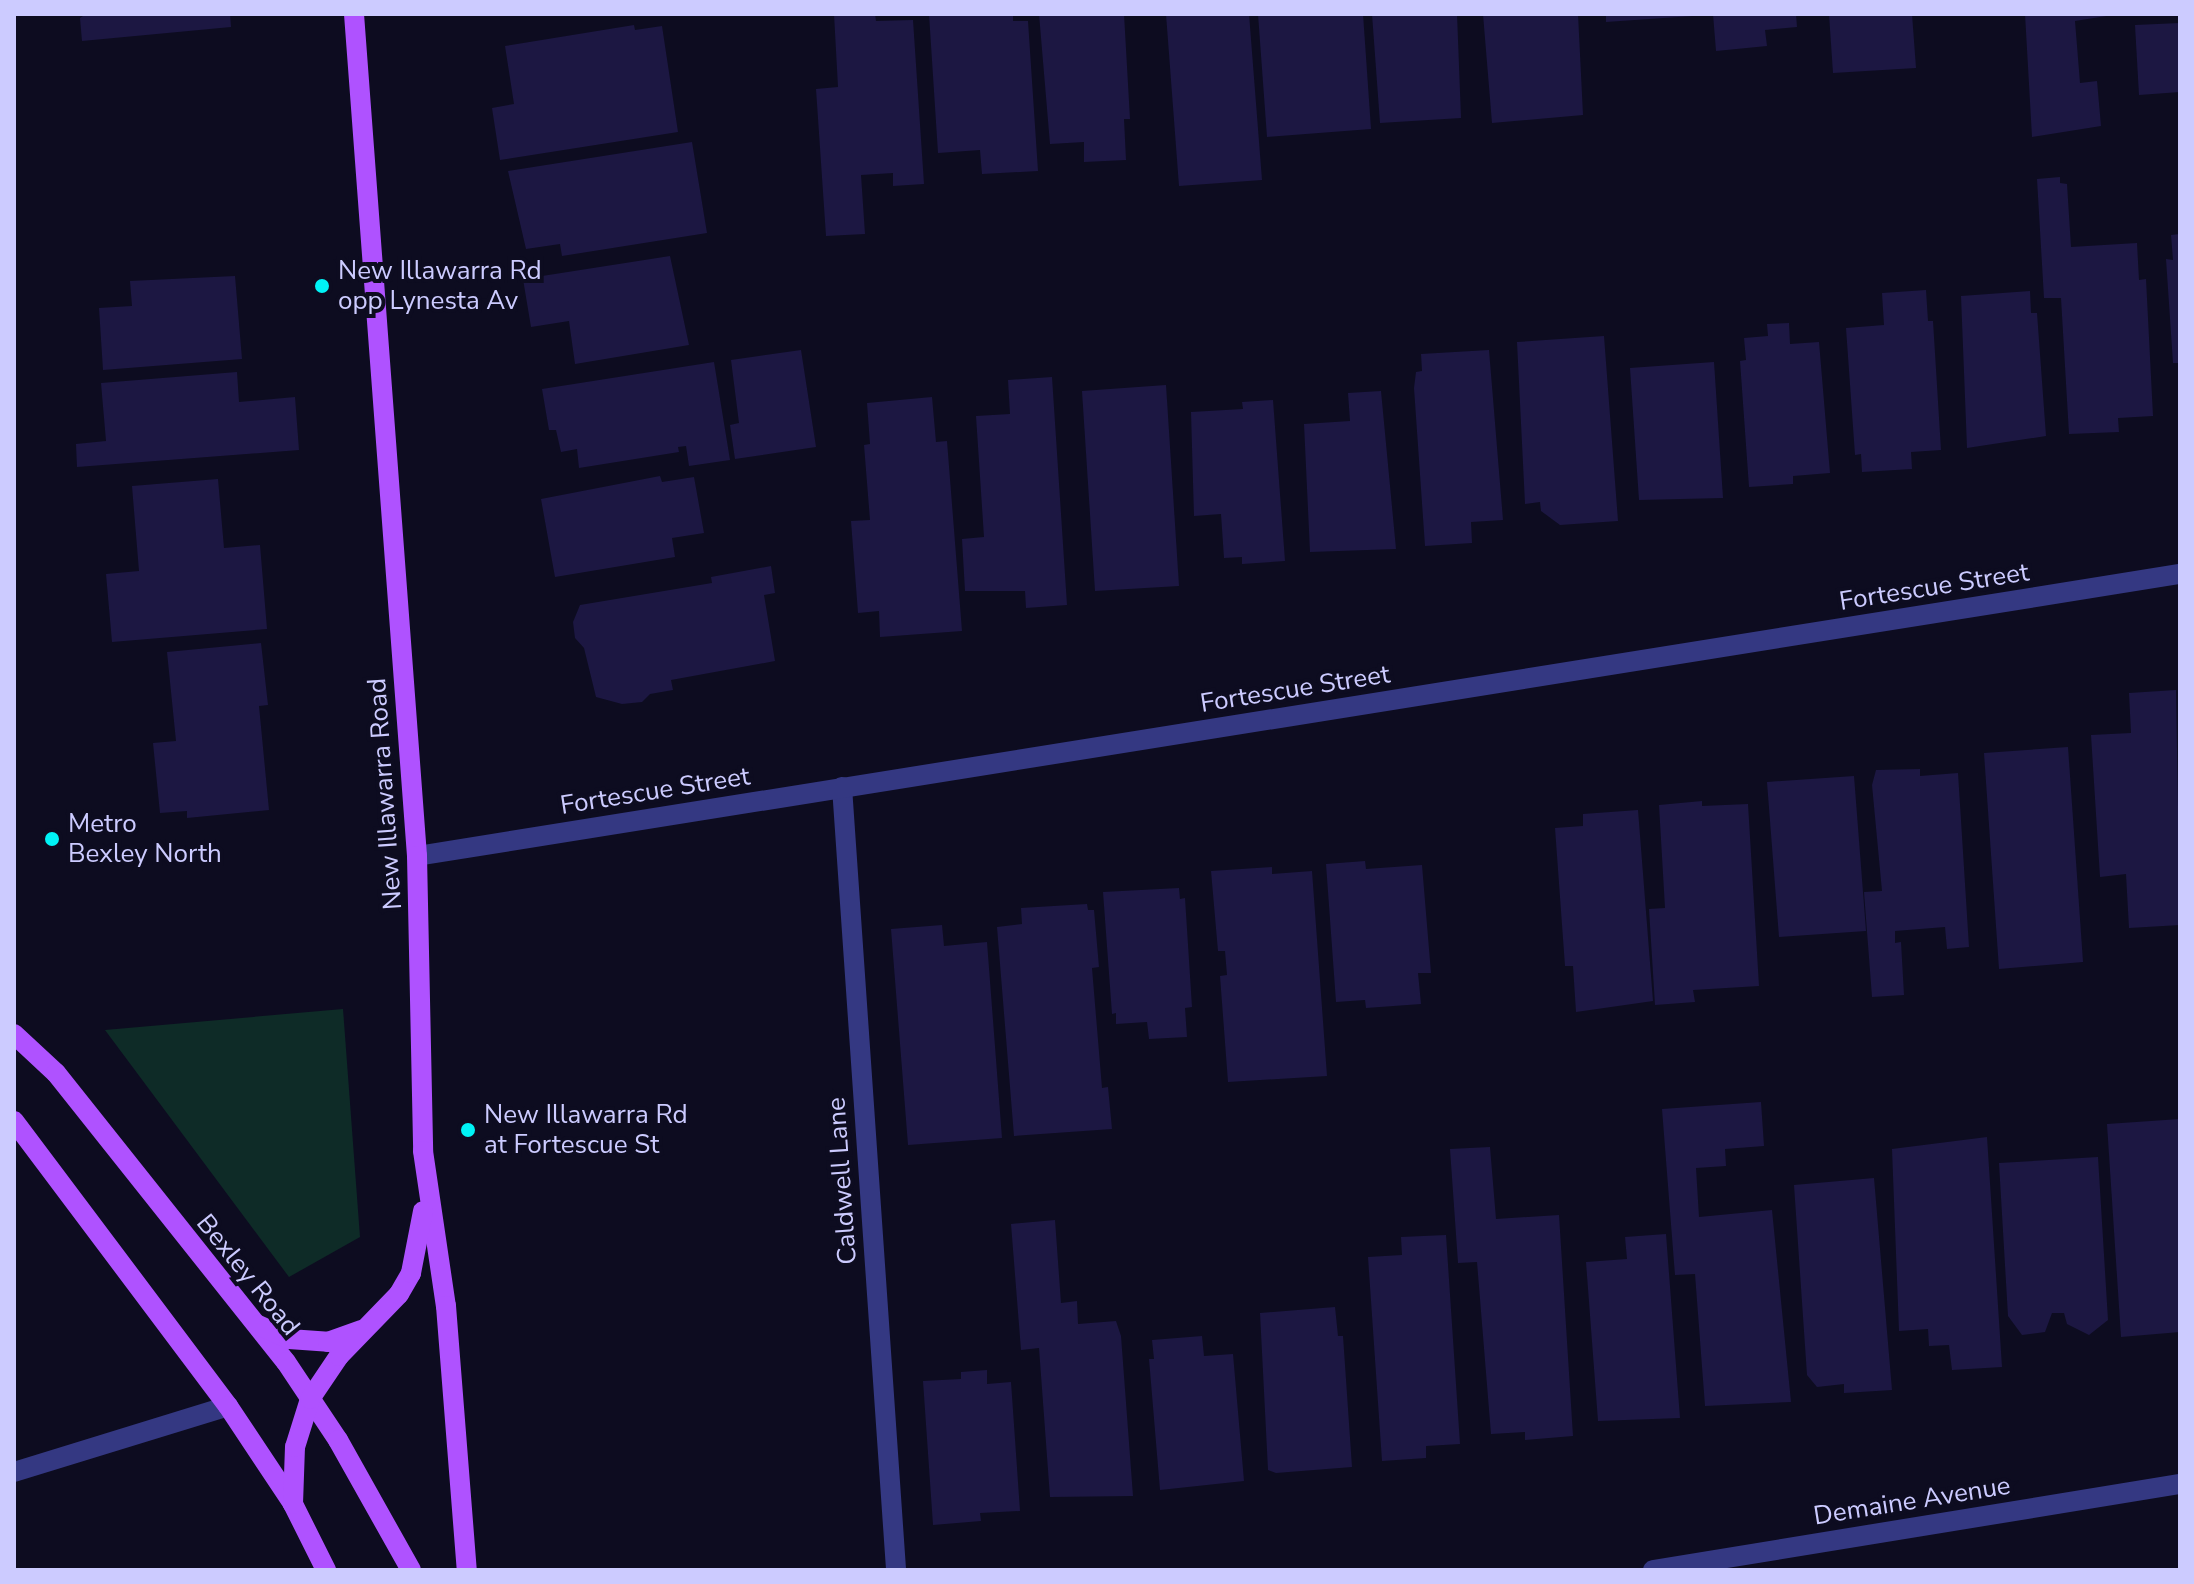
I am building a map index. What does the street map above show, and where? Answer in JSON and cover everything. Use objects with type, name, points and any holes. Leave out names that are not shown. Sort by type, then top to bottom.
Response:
[{"type":"main road","name":"New Illawarra Road","points":[[354,14],[417,856],[423,1151],[446,1306],[467,1570]]},
{"type":"main road","name":"Bexley Road","points":[[14,1034],[56,1073],[310,1399],[411,1570]]},
{"type":"main road","points":[[14,1121],[228,1406],[293,1504],[326,1570]]},
{"type":"main road","points":[[293,1504],[295,1447],[310,1399],[339,1356],[399,1294],[416,1259],[423,1221],[423,1151]]},
{"type":"main road","points":[[250,1322],[289,1339],[328,1342],[367,1328]]},
{"type":"street","name":"Fortescue Street","points":[[417,856],[2180,574]]},
{"type":"street","name":"Caldwell Lane","points":[[842,787],[896,1570]]},
{"type":"street","points":[[14,1472],[228,1406]]},
{"type":"street","name":"Demaine Avenue","points":[[1653,1570],[2180,1484]]},
{"type":"green space","points":[[343,1009],[360,1237],[289,1277],[105,1030]]},
{"type":"building","points":[[86,14],[230,14],[231,27],[82,41],[80,18]]},
{"type":"building","points":[[834,14],[875,14],[876,21],[913,20],[924,184],[893,186],[893,173],[861,175],[865,234],[826,236],[816,89],[838,87]]},
{"type":"building","points":[[929,14],[1013,14],[1013,21],[1028,21],[1038,171],[982,174],[980,150],[938,153]]},
{"type":"building","points":[[1039,14],[1124,14],[1130,119],[1124,119],[1126,160],[1084,162],[1084,142],[1050,144]]},
{"type":"building","points":[[1166,14],[1249,14],[1262,180],[1179,186]]},
{"type":"building","points":[[1258,14],[1363,14],[1371,129],[1267,137]]},
{"type":"building","points":[[1372,14],[1457,14],[1461,118],[1380,123]]},
{"type":"building","points":[[1483,14],[1578,14],[1583,115],[1492,123]]},
{"type":"building","points":[[1606,14],[1693,14],[1693,16],[1606,22]]},
{"type":"building","points":[[1713,14],[1796,14],[1797,27],[1765,30],[1767,46],[1716,51]]},
{"type":"building","points":[[1829,14],[1912,14],[1916,68],[1833,73]]},
{"type":"building","points":[[2025,14],[2119,14],[2075,21],[2080,83],[2097,81],[2101,126],[2032,137]]},
{"type":"building","points":[[2180,23],[2180,92],[2139,95],[2135,25]]},
{"type":"building","points":[[634,25],[635,30],[662,26],[678,132],[500,160],[492,108],[514,104],[505,46]]},
{"type":"building","points":[[692,142],[707,233],[562,256],[560,244],[526,249],[508,171]]},
{"type":"building","points":[[2060,177],[2060,183],[2067,184],[2071,247],[2137,243],[2139,280],[2146,279],[2153,416],[2118,418],[2119,432],[2069,434],[2061,298],[2044,298],[2037,179]]},
{"type":"building","points":[[2180,234],[2180,363],[2173,363],[2166,259],[2173,260],[2171,235]]},
{"type":"building","points":[[670,256],[689,345],[575,364],[569,321],[531,327],[523,279]]},
{"type":"building","points":[[235,276],[242,359],[103,370],[99,308],[132,306],[130,281]]},
{"type":"building","points":[[1926,290],[1928,321],[1933,321],[1941,450],[1911,452],[1912,469],[1862,472],[1861,454],[1855,455],[1846,328],[1884,325],[1882,293]]},
{"type":"building","points":[[2030,291],[2031,313],[2037,313],[2046,436],[1967,448],[1961,296]]},
{"type":"building","points":[[1789,323],[1790,344],[1819,342],[1830,473],[1793,476],[1793,484],[1749,487],[1740,361],[1746,360],[1744,338],[1768,336],[1767,324]]},
{"type":"building","points":[[1604,336],[1618,521],[1560,525],[1541,511],[1540,502],[1525,504],[1517,342]]},
{"type":"building","points":[[801,350],[816,447],[735,459],[730,425],[739,423],[731,360]]},
{"type":"building","points":[[1489,350],[1503,520],[1471,522],[1472,543],[1425,546],[1414,388],[1416,372],[1422,371],[1421,354]]},
{"type":"building","points":[[714,362],[730,460],[689,466],[686,446],[678,447],[679,452],[579,468],[577,449],[561,452],[556,430],[549,430],[542,389]]},
{"type":"building","points":[[1714,362],[1723,498],[1639,500],[1630,368]]},
{"type":"building","points":[[237,372],[239,402],[295,397],[299,450],[77,467],[76,444],[106,441],[101,383]]},
{"type":"building","points":[[1052,377],[1067,605],[1026,608],[1025,591],[965,591],[962,539],[984,537],[976,416],[1010,414],[1008,380]]},
{"type":"building","points":[[1166,385],[1179,586],[1095,591],[1082,391]]},
{"type":"building","points":[[1381,391],[1396,549],[1310,552],[1304,424],[1350,421],[1348,393]]},
{"type":"building","points":[[932,397],[936,442],[947,441],[962,631],[880,637],[879,611],[858,613],[851,521],[870,520],[864,445],[870,444],[867,403]]},
{"type":"building","points":[[1273,400],[1285,561],[1242,564],[1242,557],[1224,558],[1221,514],[1194,516],[1191,412],[1243,409],[1242,402]]},
{"type":"building","points":[[660,476],[662,482],[694,477],[704,533],[672,538],[675,557],[555,577],[541,499]]},
{"type":"building","points":[[218,479],[224,548],[260,545],[267,629],[112,642],[106,574],[139,571],[132,486]]},
{"type":"building","points":[[771,566],[775,593],[764,595],[775,661],[671,680],[673,690],[650,694],[642,702],[622,704],[596,697],[584,648],[575,638],[573,622],[580,605],[712,583],[711,577]]},
{"type":"building","points":[[261,643],[268,705],[259,706],[269,810],[187,818],[187,811],[160,813],[153,743],[176,741],[167,652]]},
{"type":"building","points":[[2176,690],[2180,925],[2129,928],[2126,874],[2100,877],[2091,735],[2131,733],[2129,693]]},
{"type":"building","points":[[2068,747],[2083,962],[1999,969],[1984,753]]},
{"type":"building","points":[[1920,769],[1920,776],[1958,773],[1969,947],[1947,949],[1945,927],[1895,931],[1895,943],[1901,942],[1904,995],[1872,997],[1864,892],[1882,891],[1872,785],[1876,770]]},
{"type":"building","points":[[1854,776],[1866,931],[1779,937],[1767,782]]},
{"type":"building","points":[[1702,801],[1702,806],[1748,804],[1759,986],[1693,990],[1695,1002],[1655,1005],[1649,909],[1665,908],[1659,805]]},
{"type":"building","points":[[1638,810],[1653,1001],[1576,1012],[1573,966],[1565,966],[1555,828],[1583,826],[1583,814]]},
{"type":"building","points":[[1365,861],[1366,869],[1422,865],[1431,973],[1418,973],[1421,1004],[1366,1008],[1365,1000],[1336,1002],[1326,864]]},
{"type":"building","points":[[1272,867],[1272,874],[1312,871],[1327,1076],[1228,1082],[1220,976],[1227,975],[1225,951],[1218,951],[1211,871]]},
{"type":"building","points":[[1179,888],[1180,899],[1185,898],[1192,1007],[1185,1008],[1187,1037],[1149,1039],[1147,1022],[1116,1024],[1116,1013],[1112,1014],[1103,892]]},
{"type":"building","points":[[1087,904],[1088,910],[1094,910],[1099,967],[1092,968],[1102,1088],[1108,1087],[1112,1129],[1014,1136],[997,927],[1022,924],[1021,908]]},
{"type":"building","points":[[942,925],[944,946],[987,942],[1002,1138],[908,1145],[891,929]]},
{"type":"building","points":[[1761,1102],[1764,1146],[1725,1149],[1726,1166],[1696,1168],[1699,1217],[1772,1210],[1791,1402],[1705,1406],[1695,1274],[1675,1275],[1662,1109]]},
{"type":"building","points":[[2180,1119],[2180,1332],[2121,1337],[2107,1124]]},
{"type":"building","points":[[1987,1137],[2002,1367],[1952,1370],[1949,1345],[1929,1346],[1928,1329],[1899,1331],[1892,1149]]},
{"type":"building","points":[[1490,1147],[1496,1219],[1559,1215],[1573,1436],[1525,1440],[1525,1432],[1491,1434],[1477,1262],[1458,1263],[1450,1149]]},
{"type":"building","points":[[2098,1157],[2108,1320],[2089,1335],[2067,1324],[2064,1313],[2052,1313],[2045,1332],[2022,1335],[2008,1316],[1999,1163]]},
{"type":"building","points":[[1874,1178],[1892,1390],[1844,1393],[1844,1384],[1817,1387],[1807,1375],[1794,1185]]},
{"type":"building","points":[[1055,1220],[1061,1303],[1077,1301],[1078,1324],[1116,1321],[1121,1336],[1133,1496],[1050,1497],[1039,1348],[1021,1350],[1011,1224]]},
{"type":"building","points":[[1666,1234],[1680,1418],[1598,1421],[1586,1262],[1627,1259],[1625,1237]]},
{"type":"building","points":[[1446,1235],[1460,1444],[1426,1446],[1426,1458],[1382,1461],[1368,1257],[1402,1255],[1401,1237]]},
{"type":"building","points":[[1335,1307],[1338,1336],[1343,1336],[1352,1467],[1276,1473],[1268,1470],[1260,1313]]},
{"type":"building","points":[[1202,1336],[1204,1356],[1233,1354],[1244,1481],[1160,1490],[1149,1359],[1154,1359],[1152,1340]]},
{"type":"building","points":[[987,1370],[987,1384],[1011,1382],[1020,1511],[980,1513],[981,1521],[933,1525],[923,1381],[961,1379],[961,1372]]},
{"type":"place","name":"New Illawarra Rd opp Lynesta Av","points":[[322,286]]},
{"type":"place","name":"Metro Bexley North","points":[[52,839]]},
{"type":"place","name":"New Illawarra Rd at Fortescue St","points":[[468,1130]]}]
